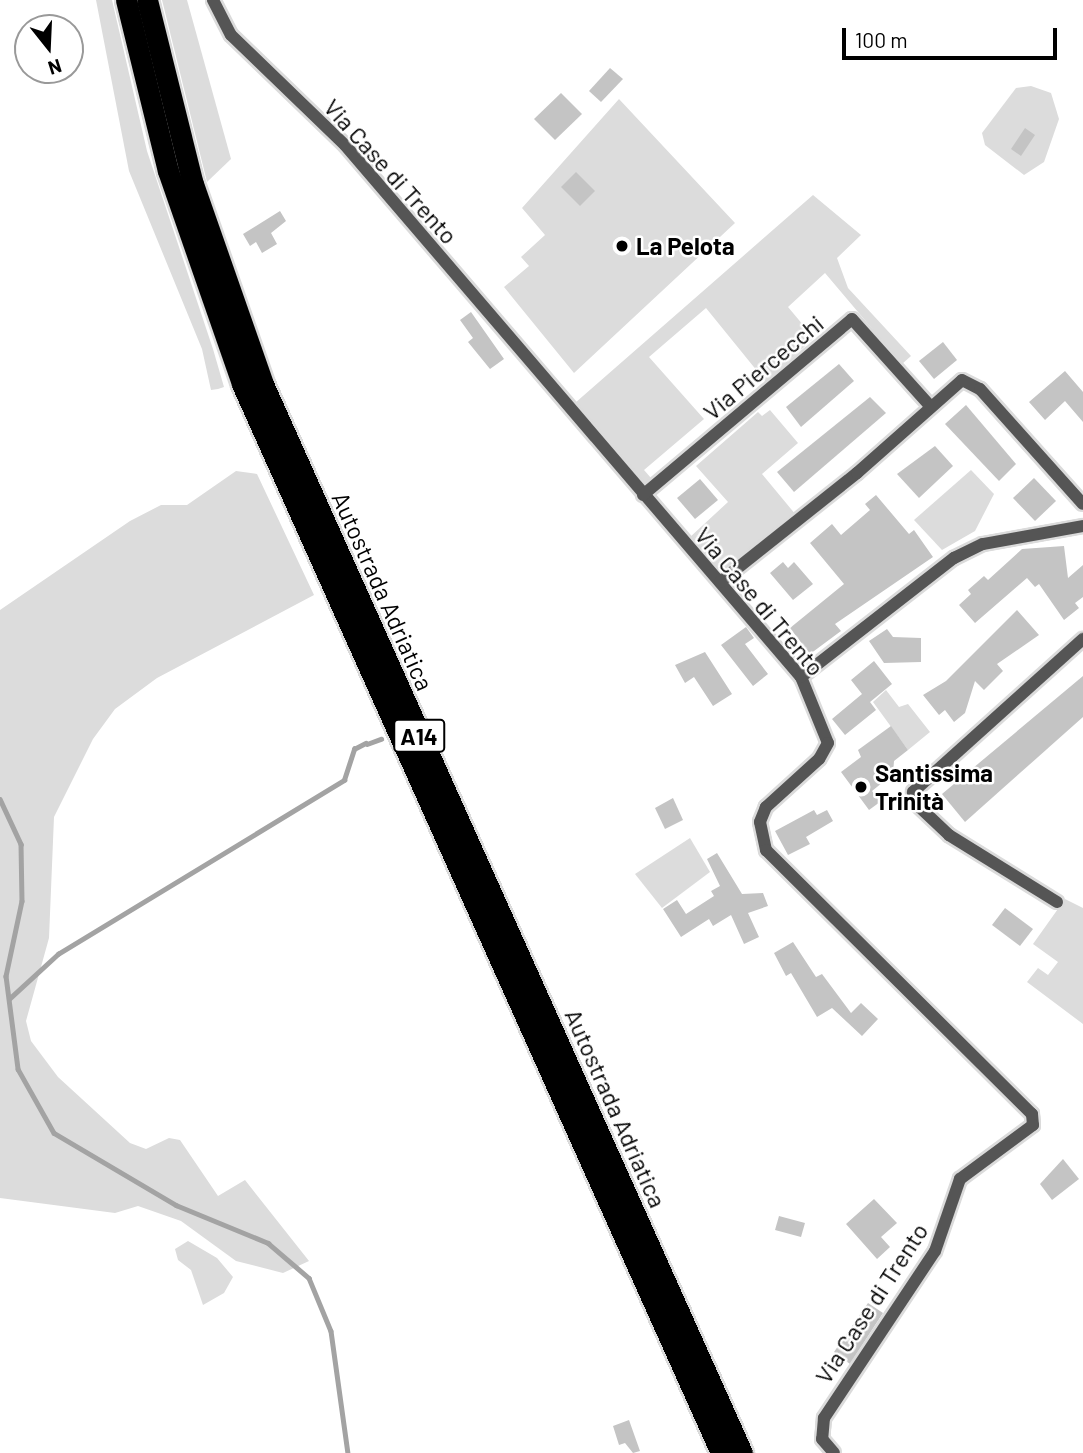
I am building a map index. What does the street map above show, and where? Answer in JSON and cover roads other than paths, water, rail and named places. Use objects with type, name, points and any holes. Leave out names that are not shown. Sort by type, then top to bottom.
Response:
[{"type":"highway","name":"Autostrada Adriatica","points":[[126,0],[169,172],[242,384],[721,1453]]},
{"type":"highway","name":"Autostrada Adriatica","points":[[147,0],[208,232],[281,427],[742,1453]]},
{"type":"street","name":"Via Case di Trento","points":[[213,0],[231,35],[345,145],[801,677],[828,743],[819,759],[766,807],[760,821],[766,850],[1024,1102],[1033,1125],[960,1179],[935,1251],[824,1418],[822,1438],[834,1453]]},
{"type":"street","name":"Via Piercecchi","points":[[643,495],[852,320],[930,406]]},
{"type":"street","points":[[720,582],[857,472],[957,382],[974,383],[1083,504]]},
{"type":"street","points":[[801,677],[954,558],[983,544],[1083,526]]},
{"type":"street","points":[[1057,902],[949,835],[913,801],[913,792],[1083,639]]},
{"type":"waterway","points":[[367,744],[381,739]]},
{"type":"waterway","points":[[9,999],[58,954],[344,780],[354,749],[366,743]]},
{"type":"waterway","points":[[0,799],[21,844],[22,901],[6,976],[18,1069],[54,1133],[176,1205],[268,1243],[309,1278],[331,1331],[348,1453]]},
{"type":"place","name":"La Pelota","points":[[622,246]]},
{"type":"place","name":"Santissima Trinità","points":[[861,787]]}]
